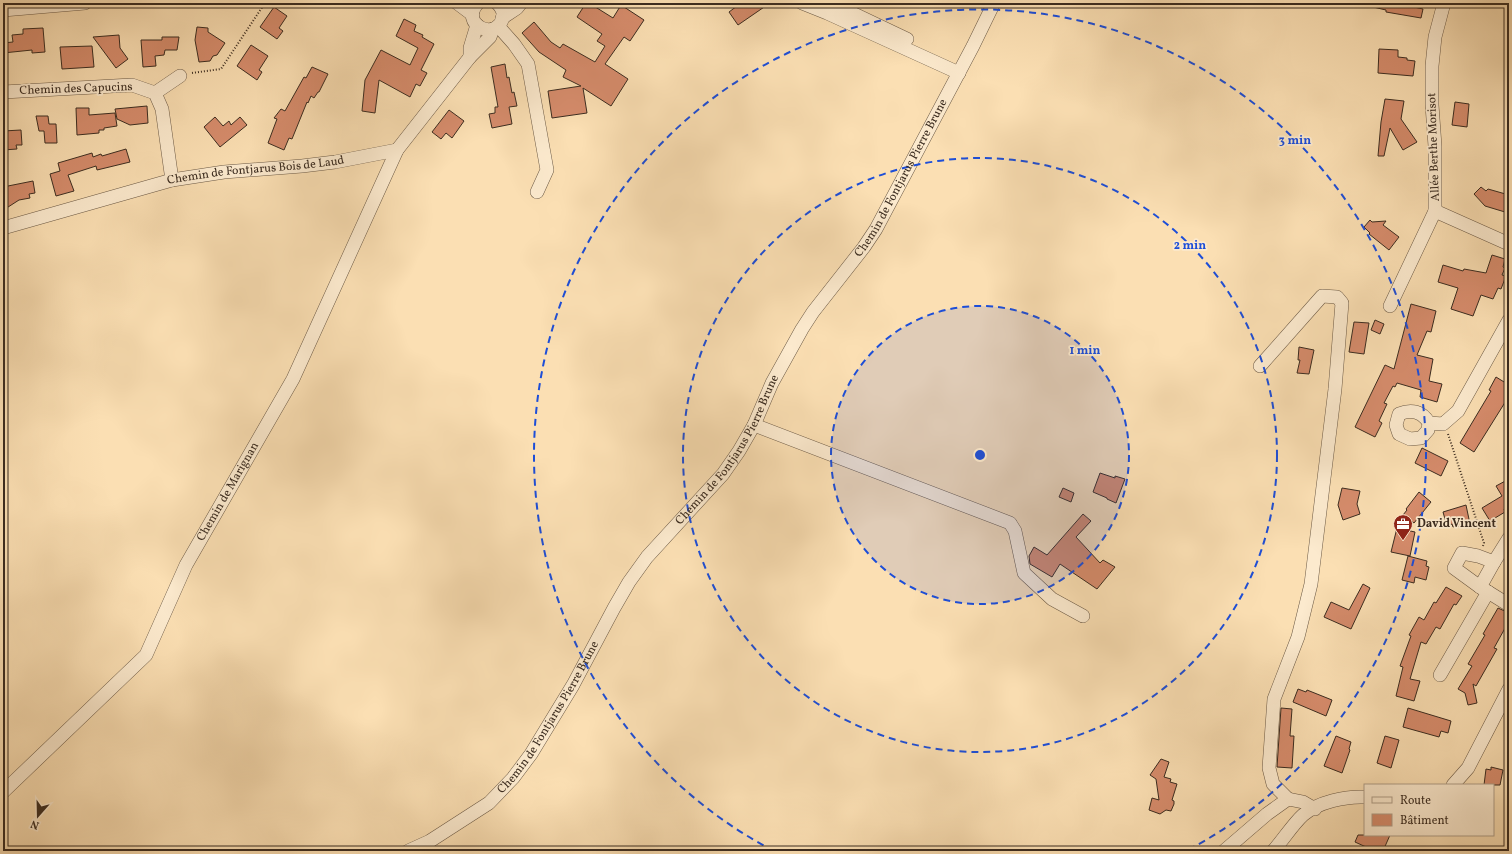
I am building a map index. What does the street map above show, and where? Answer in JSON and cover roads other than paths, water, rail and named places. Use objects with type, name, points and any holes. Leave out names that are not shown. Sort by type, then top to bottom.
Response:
[{"type":"street","points":[[3,10],[32,6],[86,3]]},
{"type":"street","points":[[457,3],[476,14],[482,29],[498,24],[521,3]]},
{"type":"street","points":[[397,150],[470,57],[490,37],[498,24],[502,9],[497,3]]},
{"type":"street","points":[[802,3],[827,12],[961,69]]},
{"type":"street","points":[[831,3],[961,69]]},
{"type":"street","name":"Chemin de Fontjarus Pierre Brune","points":[[408,851],[430,841],[489,803],[513,778],[531,754],[573,686],[629,582],[652,552],[723,474],[754,426],[772,383],[802,329],[813,312],[864,247],[876,229],[961,69],[994,3]]},
{"type":"street","name":"Allée Berthe Morisot","points":[[1390,306],[1436,211],[1432,66],[1435,37],[1444,3]]},
{"type":"street","points":[[470,57],[470,48],[476,14]]},
{"type":"street","points":[[498,24],[528,64],[548,170],[537,192]]},
{"type":"street","points":[[172,180],[162,109],[155,93],[180,76]]},
{"type":"street","name":"Chemin des Capucins","points":[[3,92],[132,85],[155,93]]},
{"type":"street","name":"Chemin de Fontjarus Bois de Laud","points":[[3,228],[172,180],[224,172],[335,162],[397,150]]},
{"type":"street","name":"Chemin de Marignan","points":[[3,792],[146,655],[186,566],[293,379],[397,150]]},
{"type":"street","points":[[1436,211],[1509,244]]},
{"type":"street","points":[[1260,366],[1322,296],[1337,297],[1342,303],[1335,390],[1311,584],[1298,637],[1274,699],[1269,768],[1273,784],[1288,799],[1303,802],[1315,809]]},
{"type":"street","points":[[1429,423],[1443,424],[1458,411],[1509,320]]},
{"type":"street","points":[[1408,410],[1418,413],[1426,418],[1429,423],[1428,430],[1421,438],[1410,439],[1399,434],[1396,425],[1399,414],[1408,410]]},
{"type":"street","points":[[754,426],[1010,523],[1015,532],[1024,574],[1052,599],[1083,616]]},
{"type":"street","points":[[1440,675],[1484,590],[1494,562],[1509,538]]},
{"type":"street","points":[[1494,562],[1478,556],[1462,554],[1454,568],[1484,590],[1509,605]]},
{"type":"street","points":[[1454,784],[1468,768],[1509,689]]},
{"type":"street","points":[[1273,851],[1304,814],[1327,802],[1357,796],[1364,797]]},
{"type":"street","points":[[1224,851],[1267,814],[1288,799]]},
{"type":"place","name":"David Vincent","points":[[1403,541]]}]
